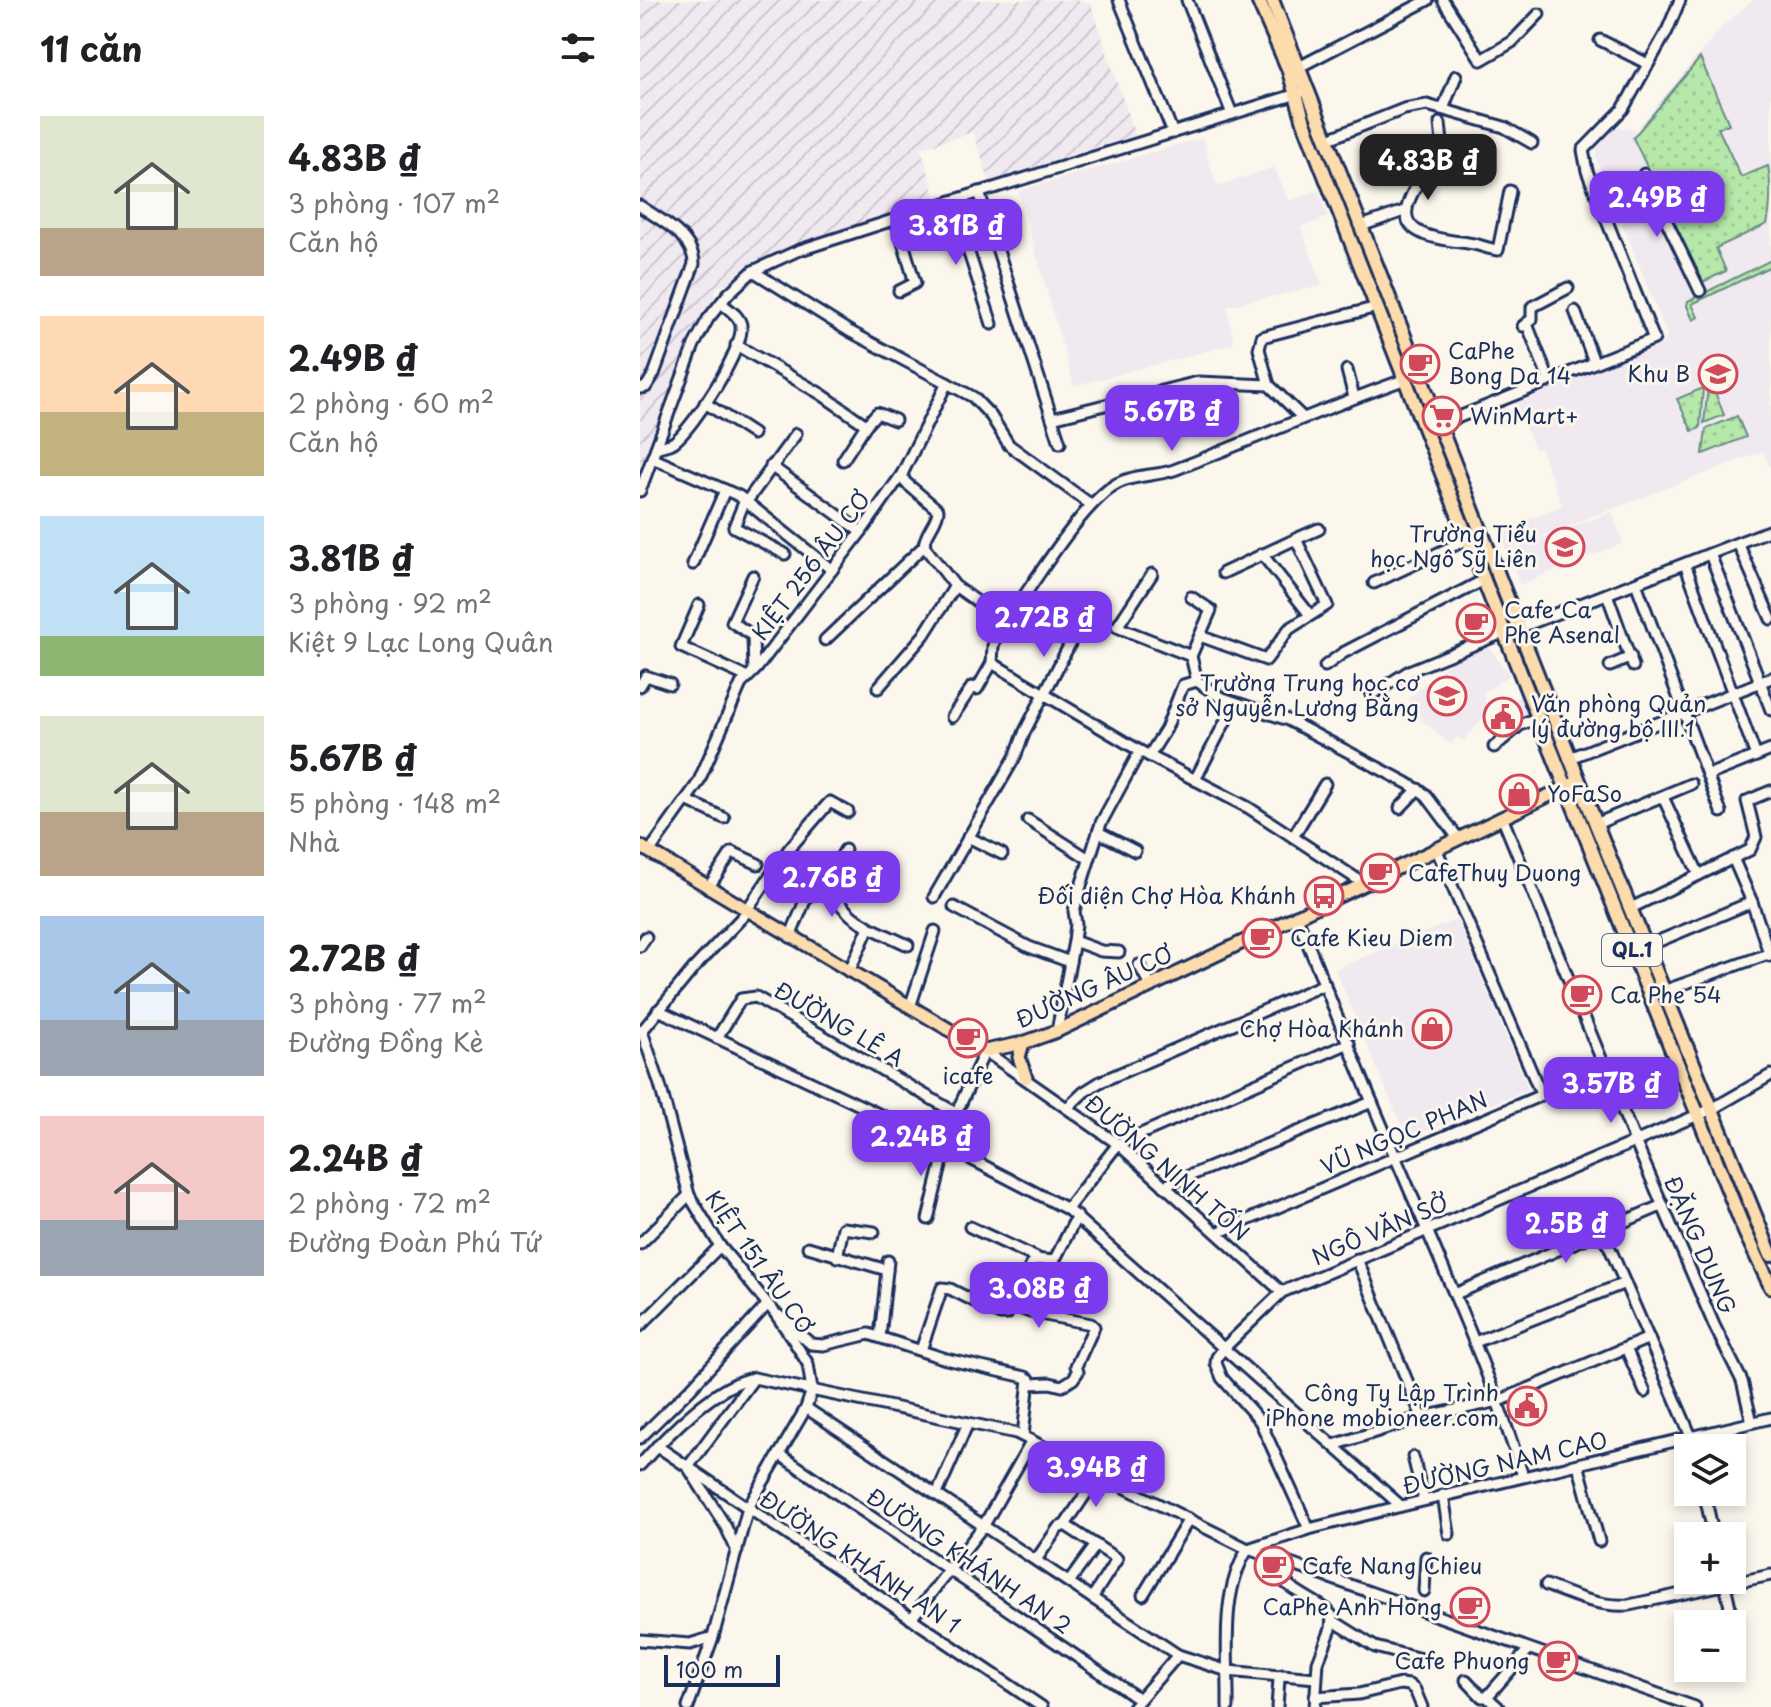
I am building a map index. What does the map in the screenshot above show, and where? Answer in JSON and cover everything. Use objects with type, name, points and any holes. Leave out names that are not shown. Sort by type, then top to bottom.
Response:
[{"type":"highway","name":"QL.1","points":[[1258,0],[1288,68],[1326,140],[1361,226],[1570,758],[1573,783],[1698,1114],[1771,1287]]},
{"type":"highway","name":"QL.1","points":[[1272,0],[1299,67],[1304,122],[1484,580],[1539,717],[1596,824],[1771,1255]]},
{"type":"highway","points":[[1473,552],[1487,547]]},
{"type":"main road","name":"ĐƯỜNG ÂU CƠ","points":[[985,1051],[1023,1043],[1057,1031],[1573,783]]},
{"type":"main road","points":[[644,849],[985,1051]]},
{"type":"main road","points":[[1023,1043],[1019,1057],[1026,1078]]},
{"type":"street","points":[[1119,0],[1173,133]]},
{"type":"street","points":[[1187,0],[1232,114]]},
{"type":"street","points":[[1299,67],[1428,0]]},
{"type":"street","points":[[1443,0],[1481,60],[1512,42],[1539,14]]},
{"type":"street","points":[[1439,425],[1654,339],[1587,171],[1583,150],[1623,109],[1667,31],[1680,0]]},
{"type":"street","points":[[1600,40],[1648,64]]},
{"type":"street","points":[[1443,109],[1456,76]]},
{"type":"street","points":[[640,491],[694,345],[708,319],[753,271],[797,251],[1302,93]]},
{"type":"street","points":[[1326,140],[1404,109],[1427,105],[1504,127],[1532,143]]},
{"type":"street","points":[[1440,123],[1443,152],[1409,201],[1407,210],[1411,225],[1438,240],[1498,250],[1510,191]]},
{"type":"street","points":[[1644,174],[1700,291]]},
{"type":"street","points":[[979,192],[1060,443]]},
{"type":"street","points":[[952,201],[992,324]]},
{"type":"street","points":[[640,206],[688,243],[694,254],[694,264],[654,374],[646,387],[640,388]]},
{"type":"street","points":[[1361,226],[1407,210]]},
{"type":"street","points":[[896,219],[915,283],[899,291]]},
{"type":"street","points":[[753,271],[849,331],[973,397],[991,416],[1009,445],[1090,504]]},
{"type":"street","points":[[1549,380],[1525,325],[1533,318],[1532,307],[1568,288]]},
{"type":"street","points":[[654,453],[673,443],[722,378],[742,329],[739,317],[721,303]]},
{"type":"street","points":[[1302,417],[1269,385],[1259,349],[1262,337],[1377,307]]},
{"type":"street","points":[[1575,311],[1594,362]]},
{"type":"street","points":[[736,345],[821,394],[863,423]]},
{"type":"street","points":[[1347,370],[1354,397]]},
{"type":"street","points":[[1000,624],[1006,622],[1090,504],[1114,485],[1167,472],[1406,379]]},
{"type":"street","points":[[1052,418],[1198,382],[1269,385]]},
{"type":"street","name":"KIỆT 256 ÂU CƠ","points":[[644,849],[698,783],[741,684],[832,570],[902,474],[947,383]]},
{"type":"street","points":[[705,403],[753,434]]},
{"type":"street","points":[[843,460],[863,423],[877,413],[895,420]]},
{"type":"street","points":[[785,554],[734,527],[746,500],[796,434]]},
{"type":"street","points":[[654,453],[746,500],[832,570]]},
{"type":"street","points":[[771,466],[861,532]]},
{"type":"street","points":[[825,640],[924,546],[925,536],[938,510],[905,482],[902,474]]},
{"type":"street","points":[[693,564],[725,490]]},
{"type":"street","points":[[1223,573],[1319,529]]},
{"type":"street","points":[[1519,628],[1771,530]]},
{"type":"street","points":[[1200,636],[1266,660],[1285,633],[1326,606],[1327,602],[1296,539]]},
{"type":"street","points":[[1374,583],[1468,539]]},
{"type":"street","points":[[1738,543],[1771,619]]},
{"type":"street","points":[[924,546],[955,586],[996,615],[1000,624],[993,646],[992,663],[977,689],[972,687],[952,717]]},
{"type":"street","points":[[1262,554],[1310,615]]},
{"type":"street","points":[[1710,554],[1771,710]]},
{"type":"street","points":[[1685,564],[1756,756]]},
{"type":"street","points":[[1152,574],[1117,627],[1191,656]]},
{"type":"street","points":[[699,605],[681,647],[751,674],[753,636],[732,622],[753,576]]},
{"type":"street","points":[[1325,666],[1343,653],[1484,580]]},
{"type":"street","points":[[1636,583],[1721,812]]},
{"type":"street","points":[[878,688],[924,635],[955,586]]},
{"type":"street","points":[[1607,594],[1632,662],[1610,666]]},
{"type":"street","points":[[1191,597],[1211,610],[1191,656],[1197,681],[1220,697],[1288,720],[1418,789],[1458,838]]},
{"type":"street","points":[[1371,695],[1409,671],[1505,632]]},
{"type":"street","points":[[934,897],[1015,757],[1073,638]]},
{"type":"street","points":[[992,663],[1144,754],[1249,808],[1363,883]]},
{"type":"street","points":[[640,686],[646,676],[670,684]]},
{"type":"street","points":[[1570,758],[1771,678]]},
{"type":"street","points":[[1057,1031],[1074,941],[1074,911],[1098,832],[1144,754],[1166,729],[1183,685],[1197,681]]},
{"type":"street","points":[[1195,780],[1235,703]]},
{"type":"street","points":[[1494,747],[1520,725],[1539,717]]},
{"type":"street","points":[[1708,775],[1771,750]]},
{"type":"street","points":[[1293,837],[1325,784]]},
{"type":"street","points":[[1596,824],[1691,784]]},
{"type":"street","points":[[1400,808],[1418,789]]},
{"type":"street","points":[[1631,908],[1750,850],[1756,832],[1747,801],[1771,791]]},
{"type":"street","points":[[1663,797],[1699,875]]},
{"type":"street","points":[[686,800],[724,818]]},
{"type":"street","name":"KIỆT 151 ÂU CƠ","points":[[812,1390],[808,1364],[775,1313],[720,1246],[689,1195],[660,1085],[641,1032],[746,912],[828,803],[848,812]]},
{"type":"street","name":"ĐẶNG DUNG","points":[[1502,817],[1635,1141],[1714,1325],[1742,1381],[1752,1422]]},
{"type":"street","points":[[1028,820],[1089,859]]},
{"type":"street","points":[[1098,832],[1135,851]]},
{"type":"street","points":[[968,837],[1002,854]]},
{"type":"street","points":[[1436,848],[1541,1094]]},
{"type":"street","points":[[823,888],[845,850]]},
{"type":"street","points":[[708,888],[732,852],[758,864]]},
{"type":"street","points":[[1663,991],[1771,954],[1733,858]]},
{"type":"street","points":[[774,872],[809,891]]},
{"type":"street","points":[[790,937],[809,891],[816,886],[838,898],[851,915],[869,927],[908,945]]},
{"type":"street","points":[[1647,946],[1752,902]]},
{"type":"street","points":[[954,907],[1029,947],[1070,962]]},
{"type":"street","points":[[1296,915],[1499,1401],[1523,1476]]},
{"type":"street","points":[[849,972],[869,927]]},
{"type":"street","points":[[910,1007],[935,931]]},
{"type":"street","points":[[640,946],[646,937]]},
{"type":"street","name":"ĐƯỜNG ÂU CƠ","points":[[1074,941],[1101,951],[1119,952]]},
{"type":"street","points":[[1139,965],[1150,985]]},
{"type":"street","points":[[1068,1107],[1100,1082],[1325,984]]},
{"type":"street","name":"ĐƯỜNG LÊ A","points":[[717,1038],[741,999],[756,997],[956,1113]]},
{"type":"street","points":[[658,1010],[944,1145],[1067,1209],[1401,1506]]},
{"type":"street","points":[[1067,1209],[1118,1144],[1349,1043]]},
{"type":"street","points":[[928,1219],[944,1145],[985,1051]]},
{"type":"street","name":"ĐƯỜNG NINH TỐN","points":[[985,1051],[1118,1144],[1282,1292]]},
{"type":"street","name":"VŨ NGỌC PHAN","points":[[1217,1233],[1605,1068]]},
{"type":"street","name":"NGÔ VĂN SỞ","points":[[1282,1292],[1712,1109],[1771,1075]]},
{"type":"street","points":[[1164,1186],[1372,1102]]},
{"type":"street","points":[[640,1244],[689,1195]]},
{"type":"street","points":[[1455,1294],[1663,1205]]},
{"type":"street","points":[[970,1227],[1037,1258],[1054,1261],[1077,1216]]},
{"type":"street","points":[[837,1257],[844,1227],[874,1232]]},
{"type":"street","points":[[1603,1232],[1691,1434]]},
{"type":"street","points":[[640,1326],[720,1246]]},
{"type":"street","points":[[808,1247],[837,1257],[887,1266],[880,1337]]},
{"type":"street","points":[[921,1350],[942,1288],[1000,1314],[1007,1314],[1037,1258]]},
{"type":"street","points":[[1357,1259],[1422,1417]]},
{"type":"street","points":[[1475,1342],[1625,1283]]},
{"type":"street","points":[[1282,1292],[1224,1348],[1216,1363],[1222,1378],[1260,1421],[1309,1529]]},
{"type":"street","points":[[640,1438],[767,1305]]},
{"type":"street","points":[[1012,1305],[1094,1327],[1076,1366],[1076,1376],[1063,1385],[1029,1384]]},
{"type":"street","points":[[775,1313],[792,1324],[807,1342],[817,1346],[860,1335],[880,1337],[946,1359],[1029,1379],[1028,1438],[984,1525],[911,1619]]},
{"type":"street","points":[[1334,1445],[1422,1417],[1499,1401],[1649,1338]]},
{"type":"street","points":[[1626,1348],[1645,1392]]},
{"type":"street","points":[[737,1551],[726,1527],[688,1467],[754,1378]]},
{"type":"street","points":[[640,1465],[657,1446],[718,1393],[732,1384],[754,1378],[968,1423],[1028,1438],[1248,1549],[1695,1707]]},
{"type":"street","points":[[688,1707],[713,1637],[748,1508],[806,1408],[812,1390]]},
{"type":"street","points":[[806,1408],[1178,1655],[1228,1671],[1316,1678]]},
{"type":"street","name":"ĐƯỜNG NAM CAO","points":[[1719,1434],[1771,1418]]},
{"type":"street","points":[[937,1494],[968,1423]]},
{"type":"street","name":"ĐƯỜNG KHÁNH AN 1","points":[[657,1446],[1042,1707]]},
{"type":"street","name":"ĐƯỜNG NAM CAO","points":[[1248,1549],[1309,1529],[1443,1495],[1578,1464],[1674,1447]]},
{"type":"street","name":"ĐƯỜNG KHÁNH AN 2","points":[[779,1454],[952,1570],[1136,1703]]},
{"type":"street","points":[[1413,1457],[1424,1500]]},
{"type":"street","points":[[1578,1464],[1599,1541]]},
{"type":"street","points":[[1036,1560],[1058,1528],[1065,1525],[1099,1474]]},
{"type":"street","points":[[1443,1495],[1449,1534]]},
{"type":"street","points":[[1143,1595],[1189,1519]]},
{"type":"street","points":[[1065,1525],[1117,1561],[1092,1598]]},
{"type":"street","points":[[1069,1582],[1096,1545]]},
{"type":"street","points":[[1228,1707],[1228,1624],[1232,1588],[1238,1564],[1248,1549]]},
{"type":"street","points":[[1268,1556],[1268,1565],[1275,1574],[1326,1609],[1332,1620],[1369,1644],[1421,1659]]},
{"type":"street","points":[[1424,1591],[1426,1557]]},
{"type":"street","points":[[1746,1579],[1771,1575]]},
{"type":"street","points":[[1546,1585],[1583,1600],[1613,1606],[1674,1594]]},
{"type":"street","points":[[1332,1620],[1316,1678],[1315,1702],[1400,1684],[1409,1685],[1415,1690],[1422,1707]]},
{"type":"street","points":[[640,1640],[690,1644],[713,1637]]},
{"type":"street","points":[[1487,1697],[1529,1649]]},
{"type":"street","points":[[1136,1703],[1178,1655]]},
{"type":"street","points":[[1277,1707],[1280,1676]]},
{"type":"street","points":[[1466,1680],[1482,1697],[1487,1697],[1498,1707]]},
{"type":"shaded area","points":[[640,0],[1077,0],[1091,5],[1135,135],[989,181],[973,132],[921,148],[936,198],[717,288],[640,496]]},
{"type":"shaded area","points":[[1753,0],[1771,0],[1771,469],[1763,451],[1506,550],[1499,532],[1562,505],[1540,447],[1535,449],[1514,401],[1665,342],[1667,335],[1596,157],[1598,141],[1614,126],[1636,130],[1721,28]]},
{"type":"shaded area","points":[[1202,138],[1217,187],[1274,167],[1289,201],[1319,190],[1328,217],[1301,227],[1322,286],[1227,306],[1234,344],[1074,386],[1018,191]]},
{"type":"shaded area","name":"Trường Tiểu học Ngô Sỹ Liên","points":[[1612,512],[1623,543],[1520,585],[1507,551]]},
{"type":"shaded area","name":"Trường Trung học cơ sở Nguyễn Lương Bằng","points":[[1487,645],[1510,675],[1483,693],[1489,711],[1463,741],[1458,737],[1450,744],[1424,722],[1408,699],[1454,659]]},
{"type":"shaded area","points":[[1521,696],[1531,719],[1505,730],[1491,709]]},
{"type":"shaded area","name":"Chợ Hòa Khánh","points":[[1457,919],[1528,1089],[1407,1139],[1335,969]]},
{"type":"green space","points":[[1700,58],[1729,124],[1718,128],[1741,177],[1768,166],[1770,187],[1767,224],[1716,248],[1726,271],[1703,282],[1633,138]]},
{"type":"green space","points":[[1771,260],[1771,266],[1692,304],[1698,317],[1693,320],[1688,301]]},
{"type":"green space","points":[[1712,385],[1724,415],[1704,423],[1708,387]]},
{"type":"green space","points":[[1703,388],[1700,428],[1692,431],[1677,399]]},
{"type":"green space","points":[[1737,416],[1746,437],[1703,454],[1706,429]]},
{"type":"place","name":"CaPhe Bong Da 14","points":[[1420,364]]},
{"type":"place","name":"Khu B","points":[[1718,374]]},
{"type":"place","name":"WinMart+","points":[[1442,416]]},
{"type":"place","name":"Trường Tiểu học Ngô Sỹ Liên","points":[[1565,547]]},
{"type":"place","name":"Cafe Ca Phe Asenal","points":[[1476,623]]},
{"type":"place","name":"Trường Trung học cơ sở Nguyễn Lương Bằng","points":[[1447,696]]},
{"type":"place","name":"Văn phòng Quản lý đường bộ III.1","points":[[1503,717]]},
{"type":"place","name":"YoFaSo","points":[[1519,794]]},
{"type":"place","name":"CafeThuy Duong","points":[[1380,873]]},
{"type":"place","name":"Đối diện Chợ Hòa Khánh","points":[[1324,896]]},
{"type":"place","name":"Cafe Kieu Diem","points":[[1262,938]]},
{"type":"place","name":"Ca Phe 54","points":[[1582,995]]},
{"type":"place","name":"Chợ Hòa Khánh","points":[[1432,1029]]},
{"type":"place","name":"icafe","points":[[968,1038]]},
{"type":"place","name":"Công Ty Lập Trình iPhone mobioneer.com","points":[[1527,1406]]},
{"type":"place","name":"Cafe Nang Chieu","points":[[1274,1566]]},
{"type":"place","name":"CaPhe Anh Hong","points":[[1470,1607]]},
{"type":"place","name":"Cafe Phuong","points":[[1558,1661]]}]
